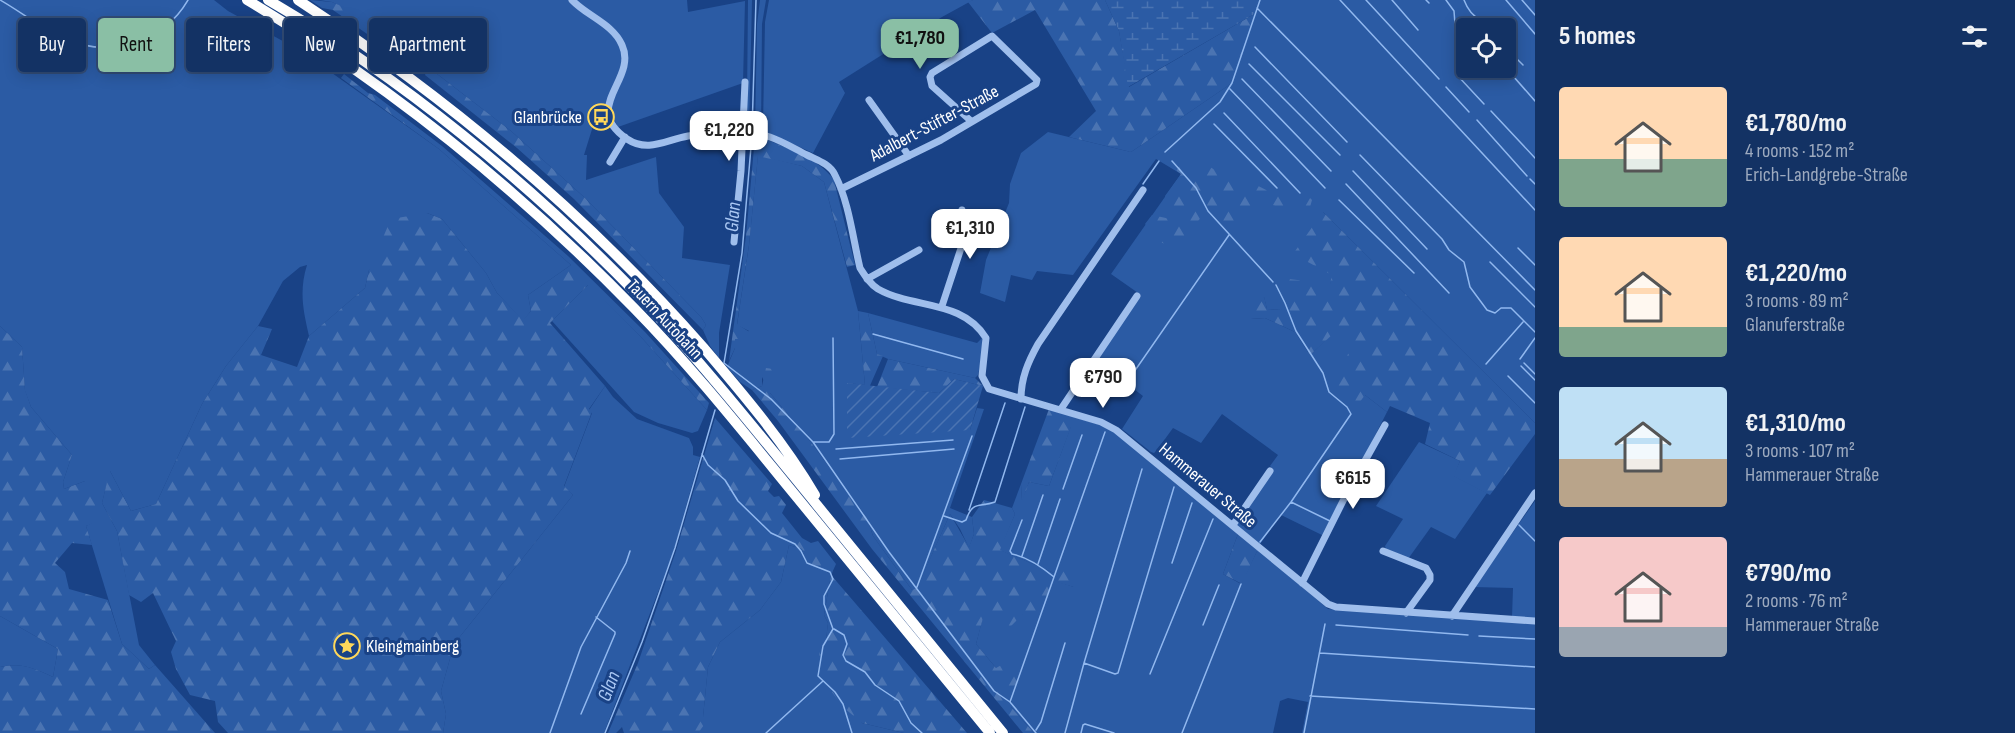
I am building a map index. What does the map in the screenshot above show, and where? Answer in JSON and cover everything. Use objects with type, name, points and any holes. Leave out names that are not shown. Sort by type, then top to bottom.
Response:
[{"type":"highway","name":"Tauern Autobahn","points":[[247,0],[331,53],[384,90],[485,168],[597,271],[663,338],[724,408],[990,733]]},
{"type":"highway","points":[[268,0],[387,79],[494,162],[548,208],[607,264],[727,394],[1003,733]]},
{"type":"highway","points":[[298,0],[400,69],[505,152],[570,210],[635,274],[716,362],[799,468],[831,521]]},
{"type":"street","points":[[572,0],[612,32],[623,47],[626,57],[625,67],[611,94],[608,109],[611,120],[625,137],[634,143],[652,147],[688,136],[744,134],[770,137],[826,164],[835,173],[860,268],[867,279],[919,250]]},
{"type":"street","name":"Adalbert-Stifter-Straße","points":[[841,189],[909,156],[971,121],[1036,84],[1037,80],[992,36],[932,73],[930,77],[932,86],[971,121]]},
{"type":"street","points":[[734,242],[744,134],[745,82]]},
{"type":"street","points":[[869,100],[909,156]]},
{"type":"street","points":[[609,162],[625,137]]},
{"type":"street","points":[[1022,399],[1021,388],[1028,361],[1143,190]]},
{"type":"street","points":[[942,306],[964,236],[962,210]]},
{"type":"street","name":"Hammerauer Straße","points":[[867,279],[879,290],[942,306],[968,320],[986,338],[982,376],[986,386],[993,391],[1101,422],[1116,430],[1328,604],[1336,607],[1406,613],[1535,621]]},
{"type":"street","points":[[1061,409],[1137,296]]},
{"type":"street","points":[[1302,583],[1347,493],[1385,425]]},
{"type":"street","points":[[1233,525],[1270,471]]},
{"type":"street","points":[[1452,616],[1535,493]]},
{"type":"street","points":[[1383,551],[1426,568],[1430,575],[1430,580],[1406,613]]},
{"type":"green space","points":[[0,0],[214,0],[241,18],[186,18],[186,72],[272,72],[272,35],[284,42],[284,72],[331,72],[439,149],[571,265],[528,295],[531,311],[523,321],[497,293],[486,273],[442,219],[427,213],[369,270],[365,288],[309,336],[303,300],[303,283],[307,265],[300,267],[283,281],[258,326],[226,366],[202,404],[156,504],[131,511],[110,471],[102,503],[117,531],[139,645],[155,665],[149,669],[122,644],[86,526],[94,522],[85,481],[64,489],[63,482],[72,455],[31,407],[25,391],[22,347],[0,326]]},
{"type":"green space","points":[[310,0],[332,2],[348,9],[369,25],[369,35],[357,27],[357,18],[344,18],[333,10],[322,8]]},
{"type":"green space","points":[[319,0],[687,0],[688,12],[745,1],[743,83],[618,127],[610,107],[603,109],[593,126],[584,155],[587,155],[586,180],[656,157],[659,193],[684,227],[682,258],[730,265],[719,333],[719,358],[710,346],[703,330],[706,325],[701,317],[585,198],[511,131],[434,72],[487,72],[487,18],[369,18],[369,26],[348,10],[332,2]]},
{"type":"green space","points":[[748,0],[752,0],[749,132],[744,132],[747,100]]},
{"type":"green space","points":[[760,0],[766,0],[762,24],[761,130],[755,131],[757,24]]},
{"type":"green space","points":[[769,0],[973,0],[839,82],[845,93],[813,153],[766,132],[763,125],[765,22]]},
{"type":"green space","points":[[973,0],[1105,0],[1119,31],[1129,87],[1256,13],[1232,83],[1131,152],[1069,137],[1096,111],[1035,10],[992,33],[968,2]]},
{"type":"green space","points":[[1105,0],[1260,0],[1256,13],[1128,87],[1119,31]]},
{"type":"green space","points":[[1260,0],[1535,0],[1535,423],[1323,212],[1333,276],[1330,285],[1281,310],[1267,309],[1264,297],[1251,319],[1265,318],[1295,332],[1310,355],[1333,333],[1352,347],[1365,395],[1387,412],[1324,536],[1281,515],[1260,544],[1237,525],[1273,469],[1270,466],[1278,455],[1222,414],[1201,443],[1173,428],[1157,450],[1154,453],[1151,452],[1122,429],[1143,396],[1095,363],[1141,295],[1111,274],[1181,174],[1156,159],[1073,275],[1037,271],[1032,280],[1011,275],[1005,302],[980,293],[986,260],[1009,203],[1010,184],[1021,153],[1048,132],[1131,152],[1232,83]]},
{"type":"green space","points":[[426,72],[434,72],[511,131],[585,198],[701,317],[706,325],[703,330],[574,199],[517,148],[425,75]]},
{"type":"green space","points":[[344,74],[442,146],[568,256],[645,332],[709,403],[707,410],[641,337],[588,285],[550,323],[605,386],[589,409],[592,412],[564,486],[573,495],[454,644],[441,691],[446,714],[443,733],[228,733],[218,722],[215,701],[190,695],[176,669],[171,652],[176,641],[153,593],[141,602],[129,595],[117,531],[102,503],[107,482],[98,473],[110,471],[131,511],[156,504],[202,404],[226,366],[258,326],[272,329],[261,355],[297,367],[309,336],[365,288],[369,270],[391,219],[427,213],[442,219],[486,273],[497,293],[523,320],[531,311],[528,295],[571,265],[439,149],[341,78]]},
{"type":"green space","points":[[755,137],[761,137],[791,150],[828,172],[834,180],[855,265],[847,267],[824,182],[802,166],[758,156],[749,245],[737,324],[751,333],[749,339],[735,339],[735,348],[729,361],[746,236]]},
{"type":"green space","points":[[758,155],[802,166],[824,182],[858,311],[865,385],[847,383],[970,430],[977,408],[984,409],[950,508],[972,517],[974,534],[969,548],[950,514],[917,589],[912,590],[873,536],[867,518],[807,437],[770,393],[762,377],[762,386],[752,390],[740,382],[727,367],[735,348],[735,339],[749,331],[737,325],[749,245]]},
{"type":"green space","points":[[1171,159],[1184,159],[1200,167],[1203,163],[1210,164],[1210,167],[1215,170],[1225,169],[1274,194],[1283,192],[1310,198],[1312,200],[1310,207],[1303,212],[1286,210],[1259,200],[1236,229],[1222,227],[1202,216],[1177,248],[1157,241],[1145,224],[1152,215],[1175,220],[1165,196],[1181,174],[1170,166]]},
{"type":"green space","points":[[1323,212],[1535,423],[1535,434],[1490,495],[1453,476],[1460,461],[1425,444],[1430,423],[1390,406],[1387,412],[1365,395],[1356,407],[1326,388],[1352,348],[1333,334],[1310,355],[1295,332],[1265,318],[1250,319],[1264,296],[1267,309],[1281,310],[1289,279],[1330,284],[1332,275],[1293,254]]},
{"type":"green space","points":[[587,283],[641,337],[707,410],[698,431],[692,433],[658,423],[634,412],[552,321],[588,285]]},
{"type":"green space","points":[[858,311],[868,313],[877,354],[883,356],[847,438],[847,383],[865,385]]},
{"type":"green space","points":[[868,313],[977,343],[982,338],[983,352],[978,375],[975,378],[888,359],[877,354]]},
{"type":"green space","points":[[0,326],[22,347],[25,390],[31,407],[72,455],[63,482],[64,489],[85,481],[98,482],[94,523],[86,526],[92,545],[72,543],[55,563],[65,572],[69,589],[108,600],[122,644],[149,669],[155,665],[215,733],[0,733],[0,667],[22,666],[53,677],[58,649],[0,616]]},
{"type":"green space","points":[[888,359],[975,378],[983,386],[954,379],[939,393],[877,387]]},
{"type":"green space","points":[[766,368],[773,369],[776,379],[770,393],[807,437],[867,518],[873,536],[912,590],[917,588],[950,514],[969,547],[974,534],[972,517],[984,500],[1012,508],[1015,514],[1000,550],[1054,573],[1060,561],[1079,569],[1074,587],[1052,581],[1041,615],[1029,619],[1023,614],[1004,633],[983,618],[976,644],[996,668],[1016,657],[1023,664],[1012,696],[1011,707],[1034,733],[1023,733],[872,549],[778,421],[752,390],[762,386]]},
{"type":"green space","points":[[954,379],[983,386],[970,430],[847,438],[847,383],[939,393]]},
{"type":"green space","points":[[605,386],[613,397],[637,419],[689,438],[693,447],[693,455],[700,457],[672,556],[604,733],[443,733],[446,714],[441,691],[454,644],[573,495],[564,487],[592,413],[589,410]]},
{"type":"green space","points":[[1049,409],[1090,422],[1086,431],[1071,427],[1049,486],[1029,482],[1022,502],[1021,484]]},
{"type":"green space","points":[[715,418],[772,484],[768,491],[774,497],[779,496],[786,505],[782,513],[802,538],[811,543],[818,541],[836,564],[831,575],[822,568],[806,562],[802,549],[789,545],[781,582],[760,610],[720,642],[708,667],[703,717],[707,721],[698,733],[624,733],[622,727],[616,733],[608,733],[638,663],[676,551]]},
{"type":"green space","points":[[1090,422],[1116,433],[1238,534],[1223,574],[1241,584],[1258,549],[1328,609],[1535,621],[1535,733],[1302,733],[1308,702],[1288,698],[1280,701],[1273,733],[1034,733],[1011,707],[1012,696],[1023,664],[996,668],[976,644],[983,617],[1041,615],[1052,580],[1074,587],[1054,573],[999,550],[1015,514],[1012,508],[1021,484],[1022,500],[1029,482],[1049,486],[1071,426]]},
{"type":"green space","points":[[1419,442],[1460,461],[1454,476],[1487,493],[1455,539],[1431,527],[1408,559],[1386,549],[1385,546],[1403,519],[1376,506]]},
{"type":"green space","points":[[1535,501],[1535,619],[1512,617],[1513,588],[1474,587]]},
{"type":"green space","points":[[1238,534],[1258,549],[1242,584],[1223,574]]},
{"type":"green space","points":[[789,545],[802,549],[806,562],[822,568],[831,575],[824,615],[828,623],[826,641],[862,723],[904,733],[698,733],[703,717],[708,667],[720,642],[760,610],[781,582]]},
{"type":"green space","points":[[831,575],[967,733],[904,733],[862,723],[843,707],[817,672],[821,642],[826,640],[828,623],[824,615]]},
{"type":"green space","points":[[0,616],[58,649],[53,677],[21,666],[0,667]]},
{"type":"waterway","points":[[0,0],[64,38],[98,47],[116,47],[149,36],[164,27],[188,0]]},
{"type":"waterway","name":"Glan","points":[[752,131],[756,0]]},
{"type":"waterway","points":[[1165,152],[1220,102],[1232,83],[1260,0]]},
{"type":"waterway","points":[[1340,0],[1535,210]]},
{"type":"waterway","points":[[1366,0],[1439,79]]},
{"type":"waterway","points":[[1392,0],[1418,30]]},
{"type":"waterway","points":[[1426,0],[1429,3]]},
{"type":"waterway","points":[[1446,0],[1454,11],[1456,25]]},
{"type":"waterway","points":[[1464,0],[1478,18]]},
{"type":"waterway","points":[[1506,0],[1535,34]]},
{"type":"waterway","points":[[1522,0],[1535,15]]},
{"type":"waterway","points":[[1257,8],[1535,290]]},
{"type":"waterway","points":[[1255,47],[1347,142]]},
{"type":"waterway","points":[[1516,58],[1523,65]]},
{"type":"waterway","points":[[1249,64],[1340,155]]},
{"type":"waterway","points":[[1460,78],[1484,104]]},
{"type":"waterway","points":[[1515,78],[1535,101]]},
{"type":"waterway","points":[[1242,79],[1331,171]]},
{"type":"waterway","points":[[1446,87],[1469,112]]},
{"type":"waterway","points":[[1230,89],[1325,188]]},
{"type":"waterway","points":[[1491,111],[1535,158]]},
{"type":"waterway","points":[[1224,113],[1300,193]]},
{"type":"waterway","points":[[1477,120],[1527,176]]},
{"type":"waterway","points":[[1214,124],[1277,188]]},
{"type":"waterway","points":[[752,135],[742,253],[724,363],[771,399],[813,442],[889,552],[994,691],[1010,702],[1036,733]]},
{"type":"waterway","points":[[1360,155],[1442,239],[1449,250],[1464,262],[1470,287],[1487,310],[1495,313],[1501,308],[1511,308],[1535,332]]},
{"type":"waterway","points":[[1143,184],[1159,161]]},
{"type":"waterway","points":[[1172,161],[1196,188],[1208,211],[1273,282]]},
{"type":"waterway","points":[[1353,171],[1427,249]]},
{"type":"waterway","points":[[1530,179],[1535,184]]},
{"type":"waterway","points":[[1346,184],[1449,293]]},
{"type":"waterway","points":[[1339,200],[1414,273]]},
{"type":"waterway","points":[[1127,382],[1229,235]]},
{"type":"waterway","points":[[1518,248],[1535,265]]},
{"type":"waterway","points":[[1490,262],[1535,307]]},
{"type":"waterway","points":[[1260,542],[1291,502],[1351,414],[1347,407],[1329,392],[1323,373],[1296,331],[1276,285]]},
{"type":"waterway","points":[[1486,364],[1523,322]]},
{"type":"waterway","points":[[873,334],[963,359]]},
{"type":"waterway","points":[[813,442],[829,442],[834,434],[833,338]]},
{"type":"waterway","points":[[1520,359],[1535,338]]},
{"type":"waterway","points":[[1524,363],[1535,374]]},
{"type":"waterway","points":[[1521,366],[1535,380]]},
{"type":"waterway","points":[[1508,376],[1535,403]]},
{"type":"waterway","points":[[969,510],[1005,403]]},
{"type":"waterway","points":[[944,516],[962,522],[966,520],[974,507],[995,502],[1025,407]]},
{"type":"waterway","name":"Glan","points":[[605,733],[642,642],[675,548],[715,410]]},
{"type":"waterway","points":[[1010,702],[1105,432]]},
{"type":"waterway","points":[[1063,489],[1082,435]]},
{"type":"waterway","points":[[917,587],[972,436]]},
{"type":"waterway","points":[[836,449],[953,440]]},
{"type":"waterway","points":[[840,459],[954,449]]},
{"type":"waterway","points":[[702,454],[708,465],[725,480],[738,501],[771,533],[795,544],[807,563],[830,572],[833,579],[824,596],[824,604],[833,629],[823,646],[818,676],[835,692],[843,704],[852,733]]},
{"type":"waterway","points":[[1065,733],[1142,469]]},
{"type":"waterway","points":[[1084,663],[1115,674],[1118,673],[1174,487]]},
{"type":"waterway","points":[[1022,556],[1043,495]]},
{"type":"waterway","points":[[1038,564],[1060,499]]},
{"type":"waterway","points":[[1291,502],[1330,521]]},
{"type":"waterway","points":[[1172,563],[1192,503]]},
{"type":"waterway","points":[[1150,674],[1213,519]]},
{"type":"waterway","points":[[1022,520],[1010,551],[1012,554],[1024,557],[1054,577]]},
{"type":"waterway","points":[[1519,525],[1535,541]]},
{"type":"waterway","points":[[550,733],[581,647],[626,563],[630,551]]},
{"type":"waterway","points":[[1182,733],[1241,584]]},
{"type":"waterway","points":[[1203,625],[1219,585]]},
{"type":"waterway","points":[[581,714],[615,634],[596,617]]},
{"type":"waterway","points":[[1304,733],[1325,624]]},
{"type":"waterway","points":[[1336,625],[1468,635]]},
{"type":"waterway","points":[[834,629],[844,635],[847,644],[843,655],[846,661],[865,672],[875,685],[899,701],[911,723],[922,733]]},
{"type":"waterway","points":[[1479,636],[1535,639]]},
{"type":"waterway","points":[[1036,730],[1041,722],[1065,643]]},
{"type":"waterway","points":[[1320,653],[1535,667]]},
{"type":"waterway","points":[[766,733],[823,681]]},
{"type":"waterway","points":[[1310,696],[1535,709]]},
{"type":"waterway","points":[[1081,733],[1085,724],[1114,733]]},
{"type":"place","name":"Glanbrücke","points":[[601,117]]},
{"type":"place","name":"Kleingmainberg","points":[[347,646]]}]
